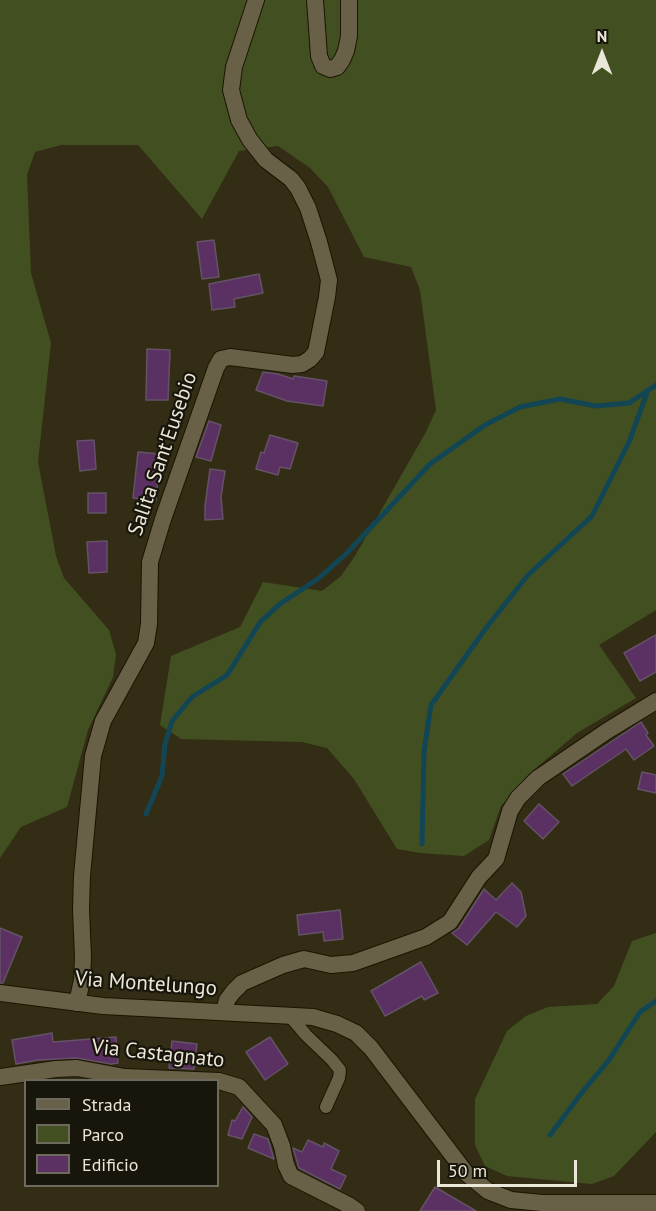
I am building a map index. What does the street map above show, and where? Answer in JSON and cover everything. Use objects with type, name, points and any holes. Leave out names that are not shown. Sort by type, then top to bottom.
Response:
[{"type":"street","name":"Salita Sant'Eusebio","points":[[77,1003],[82,980],[82,876],[93,756],[103,721],[146,643],[149,624],[150,562],[208,389],[221,359],[230,357],[293,365],[302,364],[310,359],[316,352],[326,304],[329,280],[308,208],[291,179],[266,160],[250,140],[238,120],[231,90],[234,67],[256,0]]},
{"type":"street","points":[[315,0],[319,56],[323,66],[330,69],[337,67],[346,51],[349,36],[349,0]]},
{"type":"street","points":[[224,1011],[227,1000],[242,983],[283,965],[303,959],[331,965],[353,963],[426,937],[450,922],[478,877],[496,859],[510,811],[518,798],[538,778],[656,701]]},
{"type":"street","name":"Via Montelungo","points":[[0,993],[102,1006],[313,1017],[337,1024],[356,1033],[377,1056],[466,1173],[488,1191],[511,1200],[532,1202],[656,1203]]},
{"type":"street","name":"Via Castagnato","points":[[0,1077],[76,1068],[125,1077],[172,1079]]},
{"type":"street","name":"Via Castagnato","points":[[219,1081],[239,1087],[274,1125],[291,1176],[357,1211]]},
{"type":"lane","points":[[289,1015],[340,1070],[339,1078],[326,1107]]},
{"type":"green space","points":[[0,0],[656,0],[656,610],[599,645],[636,698],[577,733],[528,775],[501,806],[489,840],[464,856],[397,849],[354,779],[327,748],[302,742],[181,739],[160,725],[171,656],[240,627],[263,582],[322,591],[341,576],[355,556],[426,432],[436,410],[420,290],[411,267],[364,257],[328,187],[310,168],[278,146],[239,151],[202,219],[138,145],[61,145],[35,152],[27,175],[31,273],[51,343],[38,462],[56,556],[64,578],[109,630],[116,654],[113,677],[88,730],[67,807],[21,827],[0,858]]},
{"type":"green space","points":[[656,933],[656,1132],[614,1176],[592,1184],[507,1176],[485,1166],[475,1145],[475,1099],[507,1031],[526,1016],[548,1007],[597,1004],[614,986],[632,941]]},
{"type":"building","points":[[214,240],[219,277],[202,279],[197,242]]},
{"type":"building","points":[[259,274],[263,293],[234,299],[235,307],[212,310],[209,284]]},
{"type":"building","points":[[147,349],[170,350],[168,400],[146,400]]},
{"type":"building","points":[[263,372],[293,379],[294,376],[327,381],[323,406],[287,401],[256,390]]},
{"type":"building","points":[[209,421],[221,425],[211,461],[196,457]]},
{"type":"building","points":[[270,435],[298,443],[290,469],[280,467],[278,475],[256,469],[261,452],[264,453]]},
{"type":"building","points":[[94,440],[96,469],[80,471],[77,441]]},
{"type":"building","points":[[138,452],[160,454],[156,500],[133,498]]},
{"type":"building","points":[[210,469],[225,471],[221,497],[223,519],[205,520]]},
{"type":"building","points":[[88,493],[106,493],[106,513],[88,513]]},
{"type":"building","points":[[107,541],[107,572],[89,573],[87,542]]},
{"type":"building","points":[[656,635],[656,672],[640,681],[624,653]]},
{"type":"building","points":[[641,722],[654,746],[634,760],[626,749],[572,786],[563,774]]},
{"type":"building","points":[[642,772],[656,775],[656,793],[638,789]]},
{"type":"building","points":[[539,804],[559,822],[543,839],[524,821]]},
{"type":"building","points":[[512,883],[521,892],[526,916],[517,927],[496,912],[467,945],[452,933],[459,928],[484,889],[496,900]]},
{"type":"building","points":[[340,910],[343,939],[324,941],[323,932],[299,935],[297,915]]},
{"type":"building","points":[[0,928],[22,937],[3,983],[0,983]]},
{"type":"building","points":[[421,962],[438,993],[424,1000],[422,996],[385,1016],[371,991]]},
{"type":"building","points":[[52,1033],[53,1042],[116,1037],[118,1063],[111,1064],[76,1058],[16,1064],[12,1040]]},
{"type":"building","points":[[270,1037],[288,1064],[265,1080],[246,1052]]},
{"type":"building","points":[[172,1041],[197,1044],[194,1069],[169,1068]]},
{"type":"building","points":[[243,1107],[252,1117],[242,1139],[228,1135],[232,1120],[235,1121]]},
{"type":"building","points":[[254,1134],[268,1139],[274,1159],[248,1148]]},
{"type":"building","points":[[308,1140],[323,1147],[324,1143],[339,1151],[331,1169],[346,1176],[340,1189],[299,1168],[293,1148],[302,1152]]},
{"type":"building","points":[[435,1187],[476,1211],[420,1211]]},
{"type":"waterway","points":[[146,814],[162,776],[165,744],[172,721],[192,697],[227,675],[261,621],[280,604],[319,578],[348,552],[430,464],[485,425],[520,407],[560,399],[596,406],[629,403],[656,385]]},
{"type":"waterway","points":[[422,844],[424,751],[431,705],[486,628],[528,575],[592,516],[629,442],[648,390]]},
{"type":"waterway","points":[[550,1135],[609,1060],[640,1012],[656,1001]]}]
